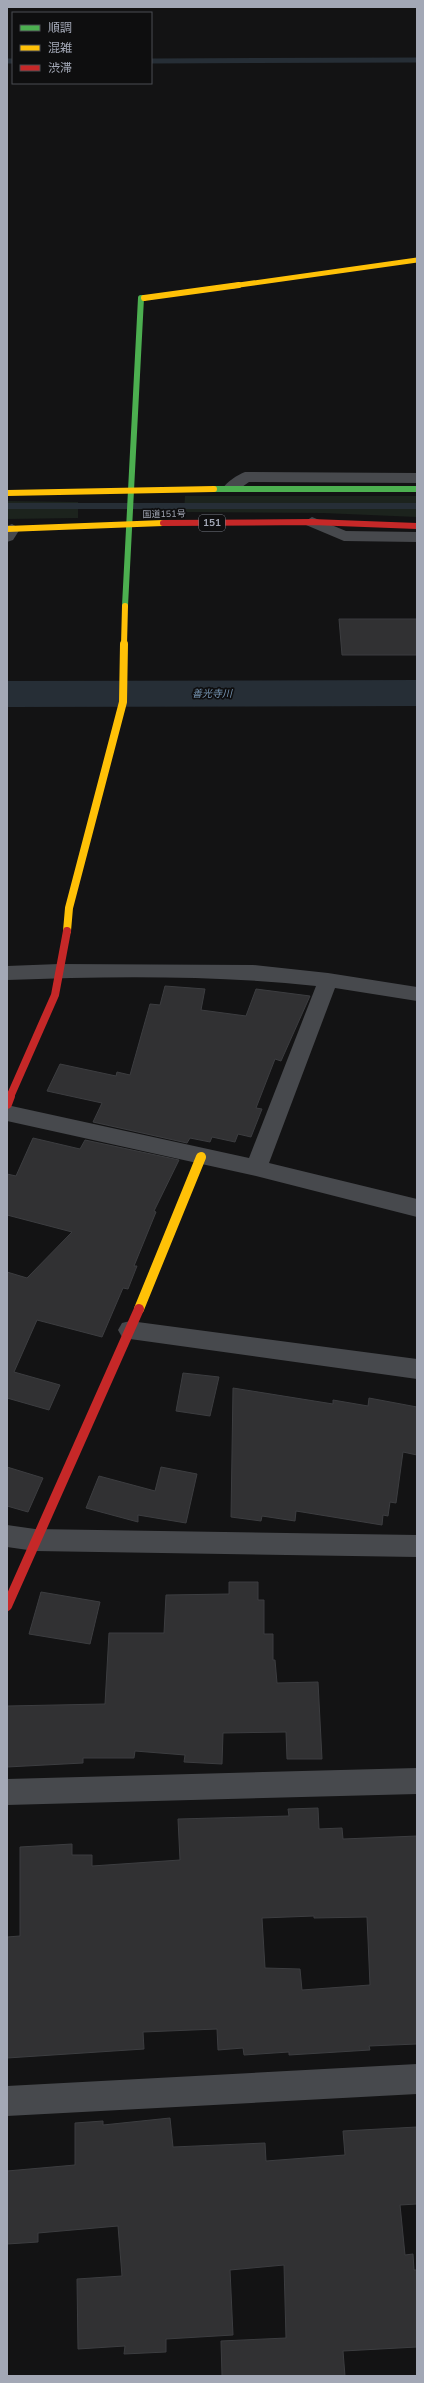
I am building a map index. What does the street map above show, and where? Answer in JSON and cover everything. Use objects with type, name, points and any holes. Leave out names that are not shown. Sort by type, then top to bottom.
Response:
[{"type":"main road","points":[[7,1104],[55,995],[67,934],[69,908],[122,702],[141,298],[417,260]]},
{"type":"main road","points":[[7,493],[230,489],[417,489]]},
{"type":"main road","name":"国道151号","points":[[9,531],[130,525],[312,522],[417,526]]},
{"type":"main road","points":[[7,1606],[35,1540],[130,1330],[201,1158]]},
{"type":"street","points":[[230,489],[245,477],[417,478]]},
{"type":"street","points":[[312,522],[344,536],[417,537]]},
{"type":"street","points":[[7,973],[59,970],[253,972],[328,980],[417,994]]},
{"type":"street","points":[[256,1168],[328,980]]},
{"type":"street","points":[[7,1113],[201,1158],[256,1168],[417,1208]]},
{"type":"street","points":[[130,1330],[417,1369]]},
{"type":"street","points":[[7,1536],[35,1540],[417,1546]]},
{"type":"street","points":[[7,1792],[417,1781]]},
{"type":"street","points":[[7,2101],[417,2079]]},
{"type":"shaded area","points":[[185,496],[417,496],[417,517],[323,513],[184,512]]},
{"type":"shaded area","points":[[7,501],[78,502],[78,518],[7,519]]},
{"type":"building","points":[[339,619],[417,619],[417,655],[342,655]]},
{"type":"building","points":[[165,986],[205,989],[201,1010],[246,1016],[256,989],[310,996],[281,1061],[275,1059],[256,1108],[262,1109],[251,1137],[238,1134],[235,1142],[212,1137],[210,1142],[190,1138],[187,1143],[93,1122],[102,1103],[47,1091],[60,1064],[116,1076],[117,1072],[130,1075],[150,1004],[160,1005]]},
{"type":"building","points":[[33,1138],[80,1149],[85,1140],[179,1160],[154,1211],[156,1212],[134,1266],[137,1266],[128,1289],[123,1288],[102,1337],[37,1320],[14,1372],[60,1385],[49,1410],[7,1398],[7,1272],[27,1278],[72,1232],[7,1215],[7,1174],[16,1176]]},
{"type":"building","points":[[183,1373],[219,1377],[210,1416],[176,1411]]},
{"type":"building","points":[[233,1388],[333,1404],[333,1400],[368,1406],[369,1398],[417,1407],[417,1455],[403,1452],[396,1503],[390,1502],[388,1516],[383,1515],[382,1525],[296,1511],[295,1521],[262,1516],[261,1521],[231,1517]]},
{"type":"building","points":[[7,1467],[43,1478],[28,1512],[7,1506]]},
{"type":"building","points":[[161,1467],[197,1474],[186,1523],[138,1515],[138,1522],[86,1508],[99,1476],[155,1491]]},
{"type":"building","points":[[229,1582],[258,1582],[258,1600],[264,1600],[264,1634],[273,1634],[273,1660],[275,1660],[277,1683],[318,1682],[322,1759],[287,1759],[286,1732],[223,1733],[222,1764],[184,1762],[185,1755],[135,1751],[134,1758],[83,1758],[83,1763],[7,1767],[7,1706],[105,1704],[109,1633],[164,1633],[166,1595],[229,1594]]},
{"type":"building","points":[[41,1592],[100,1602],[90,1644],[29,1634]]},
{"type":"building","points":[[318,1808],[319,1829],[342,1828],[343,1839],[417,1836],[417,2044],[369,2046],[370,2050],[289,2055],[289,2052],[244,2055],[243,2048],[218,2050],[217,2029],[143,2032],[144,2049],[7,2058],[7,1937],[20,1936],[20,1847],[72,1844],[72,1855],[92,1855],[92,1866],[180,1860],[178,1819],[289,1816],[288,1809]],"holes":[[[314,1916],[314,1918],[367,1917],[370,1985],[302,1990],[300,1969],[265,1968],[262,1918]]]},
{"type":"building","points":[[170,2118],[173,2147],[265,2143],[266,2161],[345,2155],[343,2131],[417,2127],[417,2204],[400,2205],[405,2255],[413,2254],[414,2270],[417,2270],[417,2347],[343,2351],[345,2376],[222,2376],[221,2341],[286,2338],[284,2265],[230,2270],[233,2335],[166,2339],[166,2352],[124,2354],[125,2346],[78,2349],[77,2279],[122,2276],[118,2226],[38,2233],[38,2242],[7,2244],[7,2171],[75,2165],[75,2123],[103,2121],[103,2125]]},
{"type":"waterway","points":[[152,61],[417,60]]},
{"type":"waterway","points":[[7,61],[12,61]]},
{"type":"waterway","points":[[7,506],[417,506]]},
{"type":"waterway","name":"善光寺川","points":[[7,694],[417,693]]},
{"type":"traffic: fast","points":[[125,606],[141,298],[144,298]]},
{"type":"traffic: fast","points":[[214,489],[417,489]]},
{"type":"traffic: slow","points":[[144,298],[417,260]]},
{"type":"traffic: slow","points":[[7,493],[214,489]]},
{"type":"traffic: slow","points":[[7,529],[163,523]]},
{"type":"traffic: slow","points":[[67,931],[69,908],[123,702],[125,606]]},
{"type":"traffic: slow","points":[[139,1309],[201,1157]]},
{"type":"traffic: jam","points":[[163,523],[312,522],[417,526]]},
{"type":"traffic: jam","points":[[7,1104],[55,995],[67,931]]},
{"type":"traffic: jam","points":[[7,1606],[139,1309]]}]
